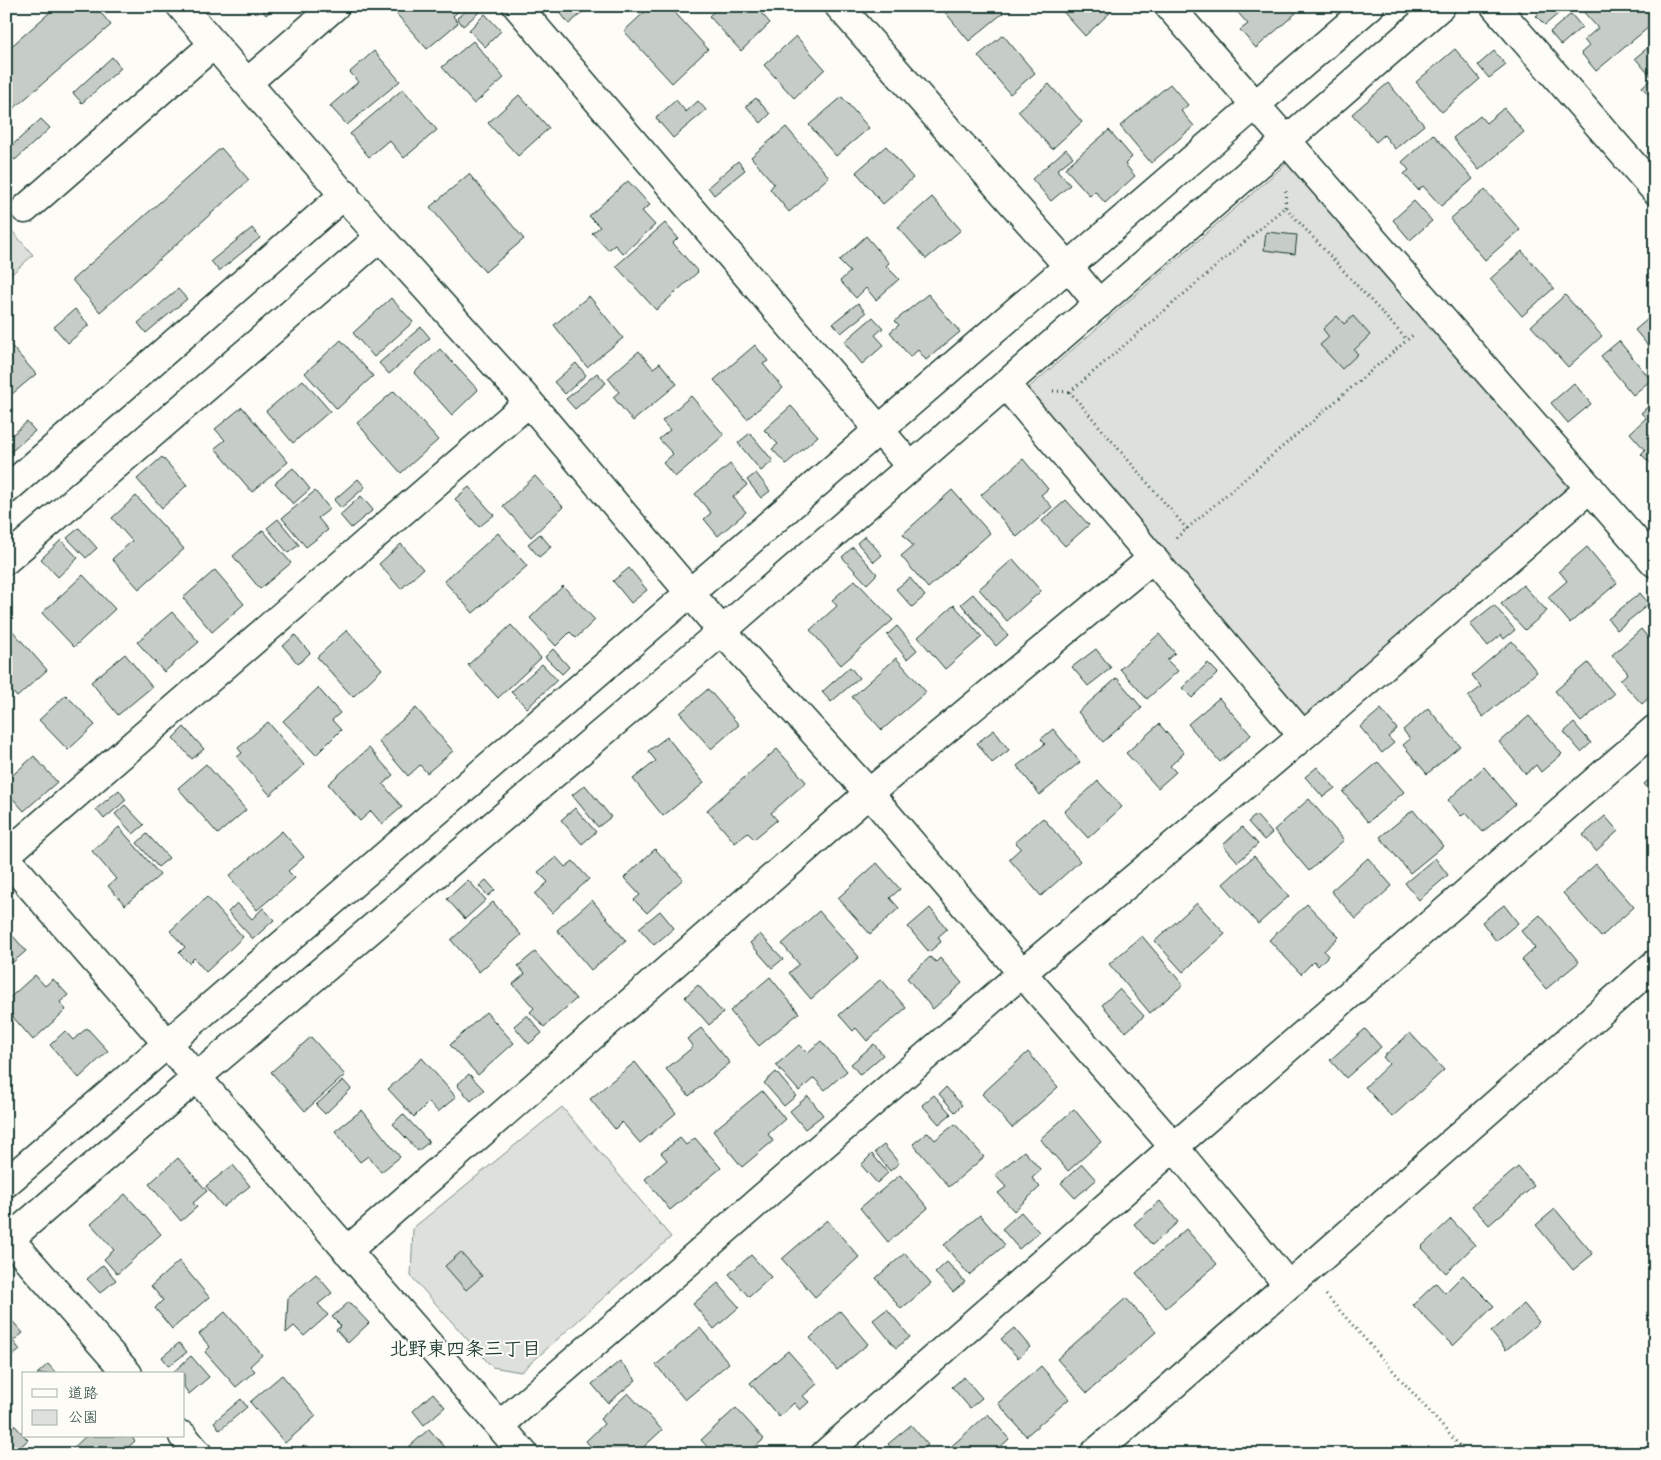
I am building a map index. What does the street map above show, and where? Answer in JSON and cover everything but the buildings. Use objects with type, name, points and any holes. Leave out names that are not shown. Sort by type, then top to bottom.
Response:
[{"type":"street","points":[[181,6],[345,194],[380,237],[529,402],[722,631],[869,793],[1022,973],[1174,1147],[1297,1279]]},
{"type":"street","points":[[248,82],[336,6]]},
{"type":"street","points":[[517,6],[911,467]]},
{"type":"street","points":[[839,6],[1068,266],[1099,304]]},
{"type":"street","points":[[1169,6],[1655,563]]},
{"type":"street","points":[[6,1183],[1370,6]]},
{"type":"street","points":[[126,1372],[7,1239],[722,631],[1442,6]]},
{"type":"street","points":[[1495,6],[1655,190]]},
{"type":"street","points":[[25,209],[214,44]]},
{"type":"street","points":[[6,490],[345,194]]},
{"type":"street","points":[[6,560],[380,237]]},
{"type":"street","points":[[1006,385],[1303,736]]},
{"type":"street","points":[[524,1454],[6,857],[529,402]]},
{"type":"street","points":[[500,1426],[1022,973],[1303,736],[1590,488]]},
{"type":"street","points":[[347,1251],[869,793],[1153,558]]},
{"type":"street","points":[[826,1454],[1174,1147],[1655,729]]},
{"type":"street","points":[[1094,1454],[1297,1279],[1655,964]]},
{"type":"street","points":[[185,1438],[198,1454]]},
{"type":"path","points":[[1054,385],[1046,391],[1070,392],[1285,207],[1287,180]]},
{"type":"path","points":[[1285,207],[1407,340]]},
{"type":"path","points":[[1153,558],[1438,314]]},
{"type":"path","points":[[1070,392],[1187,529]]},
{"type":"path","points":[[1297,1279],[1467,1454]]},
{"type":"green space","points":[[1287,163],[1573,486],[1305,719],[1026,390]]},
{"type":"green space","points":[[6,224],[33,255],[6,279]]},
{"type":"green space","points":[[562,1107],[671,1237],[521,1372],[492,1367],[411,1276],[413,1228]]},
{"type":"district","name":"北野東四条三丁目","points":[[465,1348]]}]
